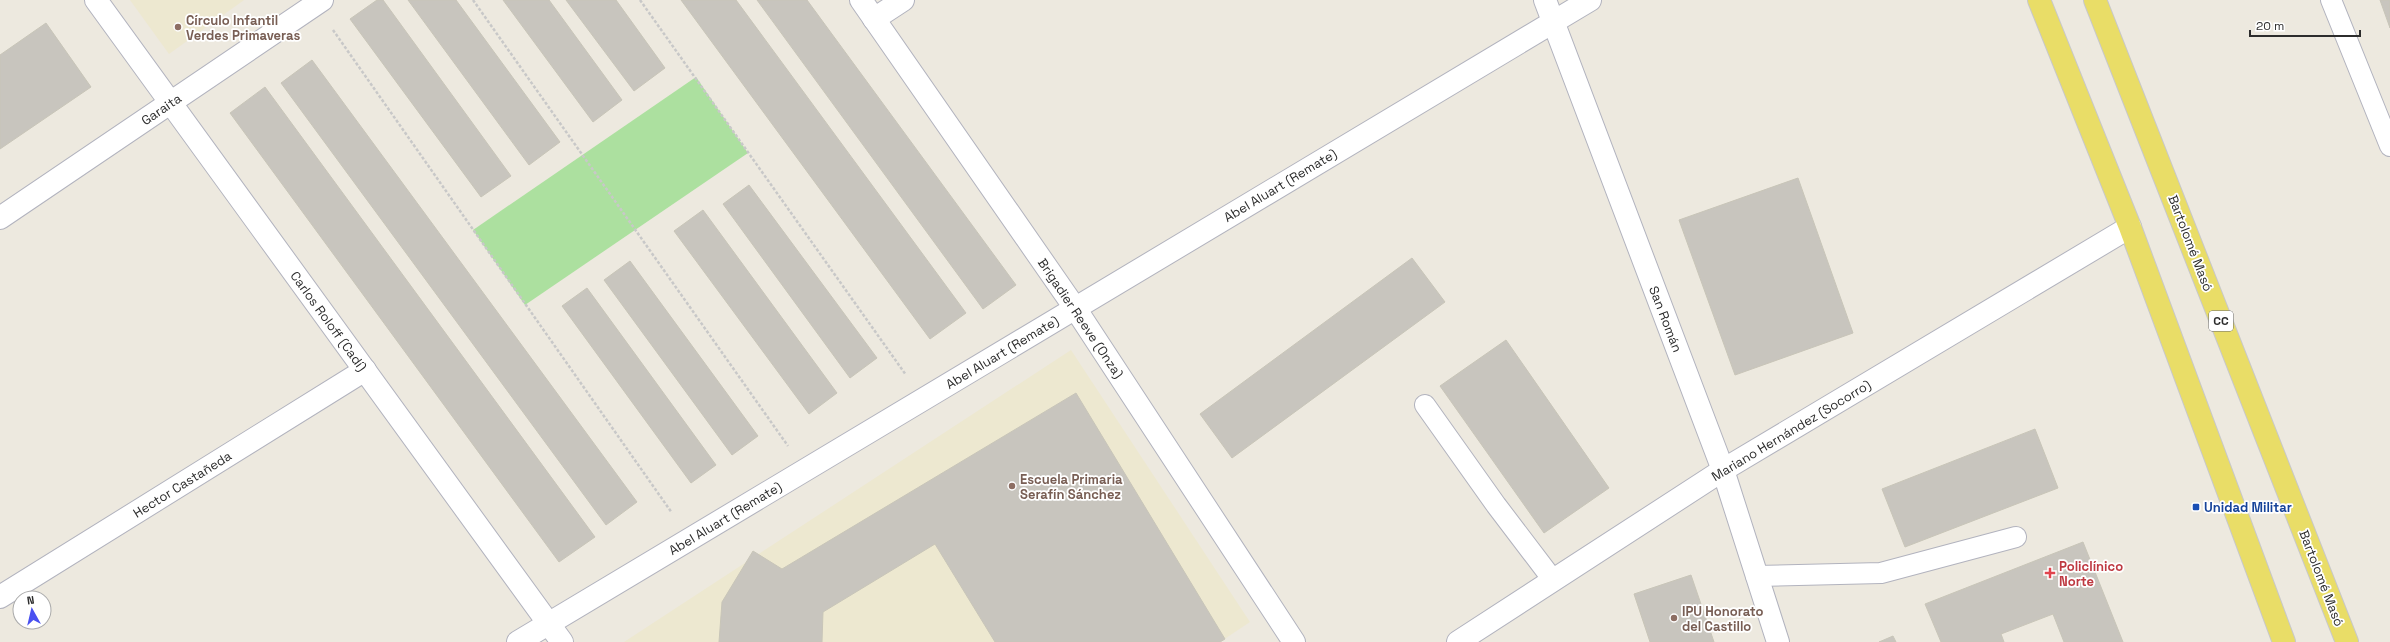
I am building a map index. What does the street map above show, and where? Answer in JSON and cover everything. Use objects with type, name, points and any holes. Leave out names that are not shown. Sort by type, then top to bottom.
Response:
[{"type":"main road","points":[[2039,0],[2130,227],[2284,642]]},
{"type":"main road","name":"Bartolomé Masó","points":[[2095,0],[2347,642]]},
{"type":"main road","points":[[2268,600],[2275,642]]},
{"type":"street","name":"Carlos Roloff (Cadí)","points":[[96,0],[169,103],[562,642]]},
{"type":"street","name":"Brigadier Reeve (Onza)","points":[[860,0],[1075,308],[1294,642]]},
{"type":"street","points":[[874,19],[903,0]]},
{"type":"street","name":"San Román","points":[[1545,0],[1723,470],[1778,642]]},
{"type":"street","name":"Abel Aluart (Remate)","points":[[518,642],[1590,0]]},
{"type":"street","name":"Garaita","points":[[0,218],[318,2]]},
{"type":"street","name":"Mariano Hernández (Socorro)","points":[[1458,642],[1723,470],[2130,227]]},
{"type":"street","name":"Hector Castañeda","points":[[0,597],[365,370]]},
{"type":"lane","points":[[2332,0],[2390,146]]},
{"type":"lane","points":[[1425,405],[1496,505],[1553,580]]},
{"type":"lane","points":[[1756,576],[1882,573],[2016,537]]},
{"type":"path","points":[[473,0],[805,470]]},
{"type":"path","points":[[640,0],[924,399]]},
{"type":"path","points":[[318,2],[690,539]]},
{"type":"shaded area","name":"Círculo Infantil Verdes Primaveras","points":[[130,0],[244,0],[169,54]]},
{"type":"shaded area","name":"Escuela Primaria Serafín Sánchez","points":[[1071,350],[1250,622],[1220,642],[624,642]]},
{"type":"green space","points":[[696,77],[748,153],[525,305],[473,230]]},
{"type":"building","points":[[377,0],[383,0],[511,176],[481,197],[350,19]]},
{"type":"building","points":[[408,0],[456,0],[560,142],[529,165]]},
{"type":"building","points":[[503,0],[549,0],[622,100],[593,122]]},
{"type":"building","points":[[566,0],[616,0],[665,68],[634,91]]},
{"type":"building","points":[[681,0],[736,0],[966,313],[930,339]]},
{"type":"building","points":[[757,0],[807,0],[1016,285],[983,309]]},
{"type":"building","points":[[2380,0],[2390,0],[2390,28]]},
{"type":"building","points":[[46,23],[91,87],[0,149],[0,55]]},
{"type":"building","points":[[312,60],[637,502],[606,525],[281,83]]},
{"type":"building","points":[[265,87],[595,537],[559,562],[230,113]]},
{"type":"building","points":[[1798,178],[1853,333],[1735,375],[1679,220]]},
{"type":"building","points":[[749,185],[877,358],[850,378],[723,204]]},
{"type":"building","points":[[703,210],[837,393],[809,414],[674,231]]},
{"type":"building","points":[[1412,258],[1445,302],[1232,458],[1200,414]]},
{"type":"building","points":[[630,261],[758,436],[732,455],[604,280]]},
{"type":"building","points":[[587,288],[716,465],[691,483],[562,306]]},
{"type":"building","points":[[1506,340],[1609,488],[1544,533],[1440,386]]},
{"type":"building","name":"Escuela Primaria Serafín Sánchez","points":[[1076,393],[1225,639],[1220,642],[995,642],[935,544],[823,612],[822,642],[719,642],[722,602],[753,551],[782,569]]},
{"type":"building","points":[[2035,429],[2058,488],[1905,547],[1882,489]]},
{"type":"building","name":"Policlínico Norte","points":[[2083,542],[2123,642],[2064,642],[2053,614],[2001,634],[2004,642],[1941,642],[1925,604]]},
{"type":"building","name":"IPU Honorato del Castillo","points":[[1691,575],[1714,642],[1650,642],[1634,594]]},
{"type":"building","points":[[1893,636],[1896,642],[1879,642]]},
{"type":"place","name":"Círculo Infantil Verdes Primaveras","points":[[178,27]]},
{"type":"place","name":"Escuela Primaria Serafín Sánchez","points":[[1012,486]]},
{"type":"place","name":"Unidad Militar","points":[[2196,507]]},
{"type":"place","name":"Policlínico Norte","points":[[2050,573]]},
{"type":"place","name":"IPU Honorato del Castillo","points":[[1674,618]]}]
